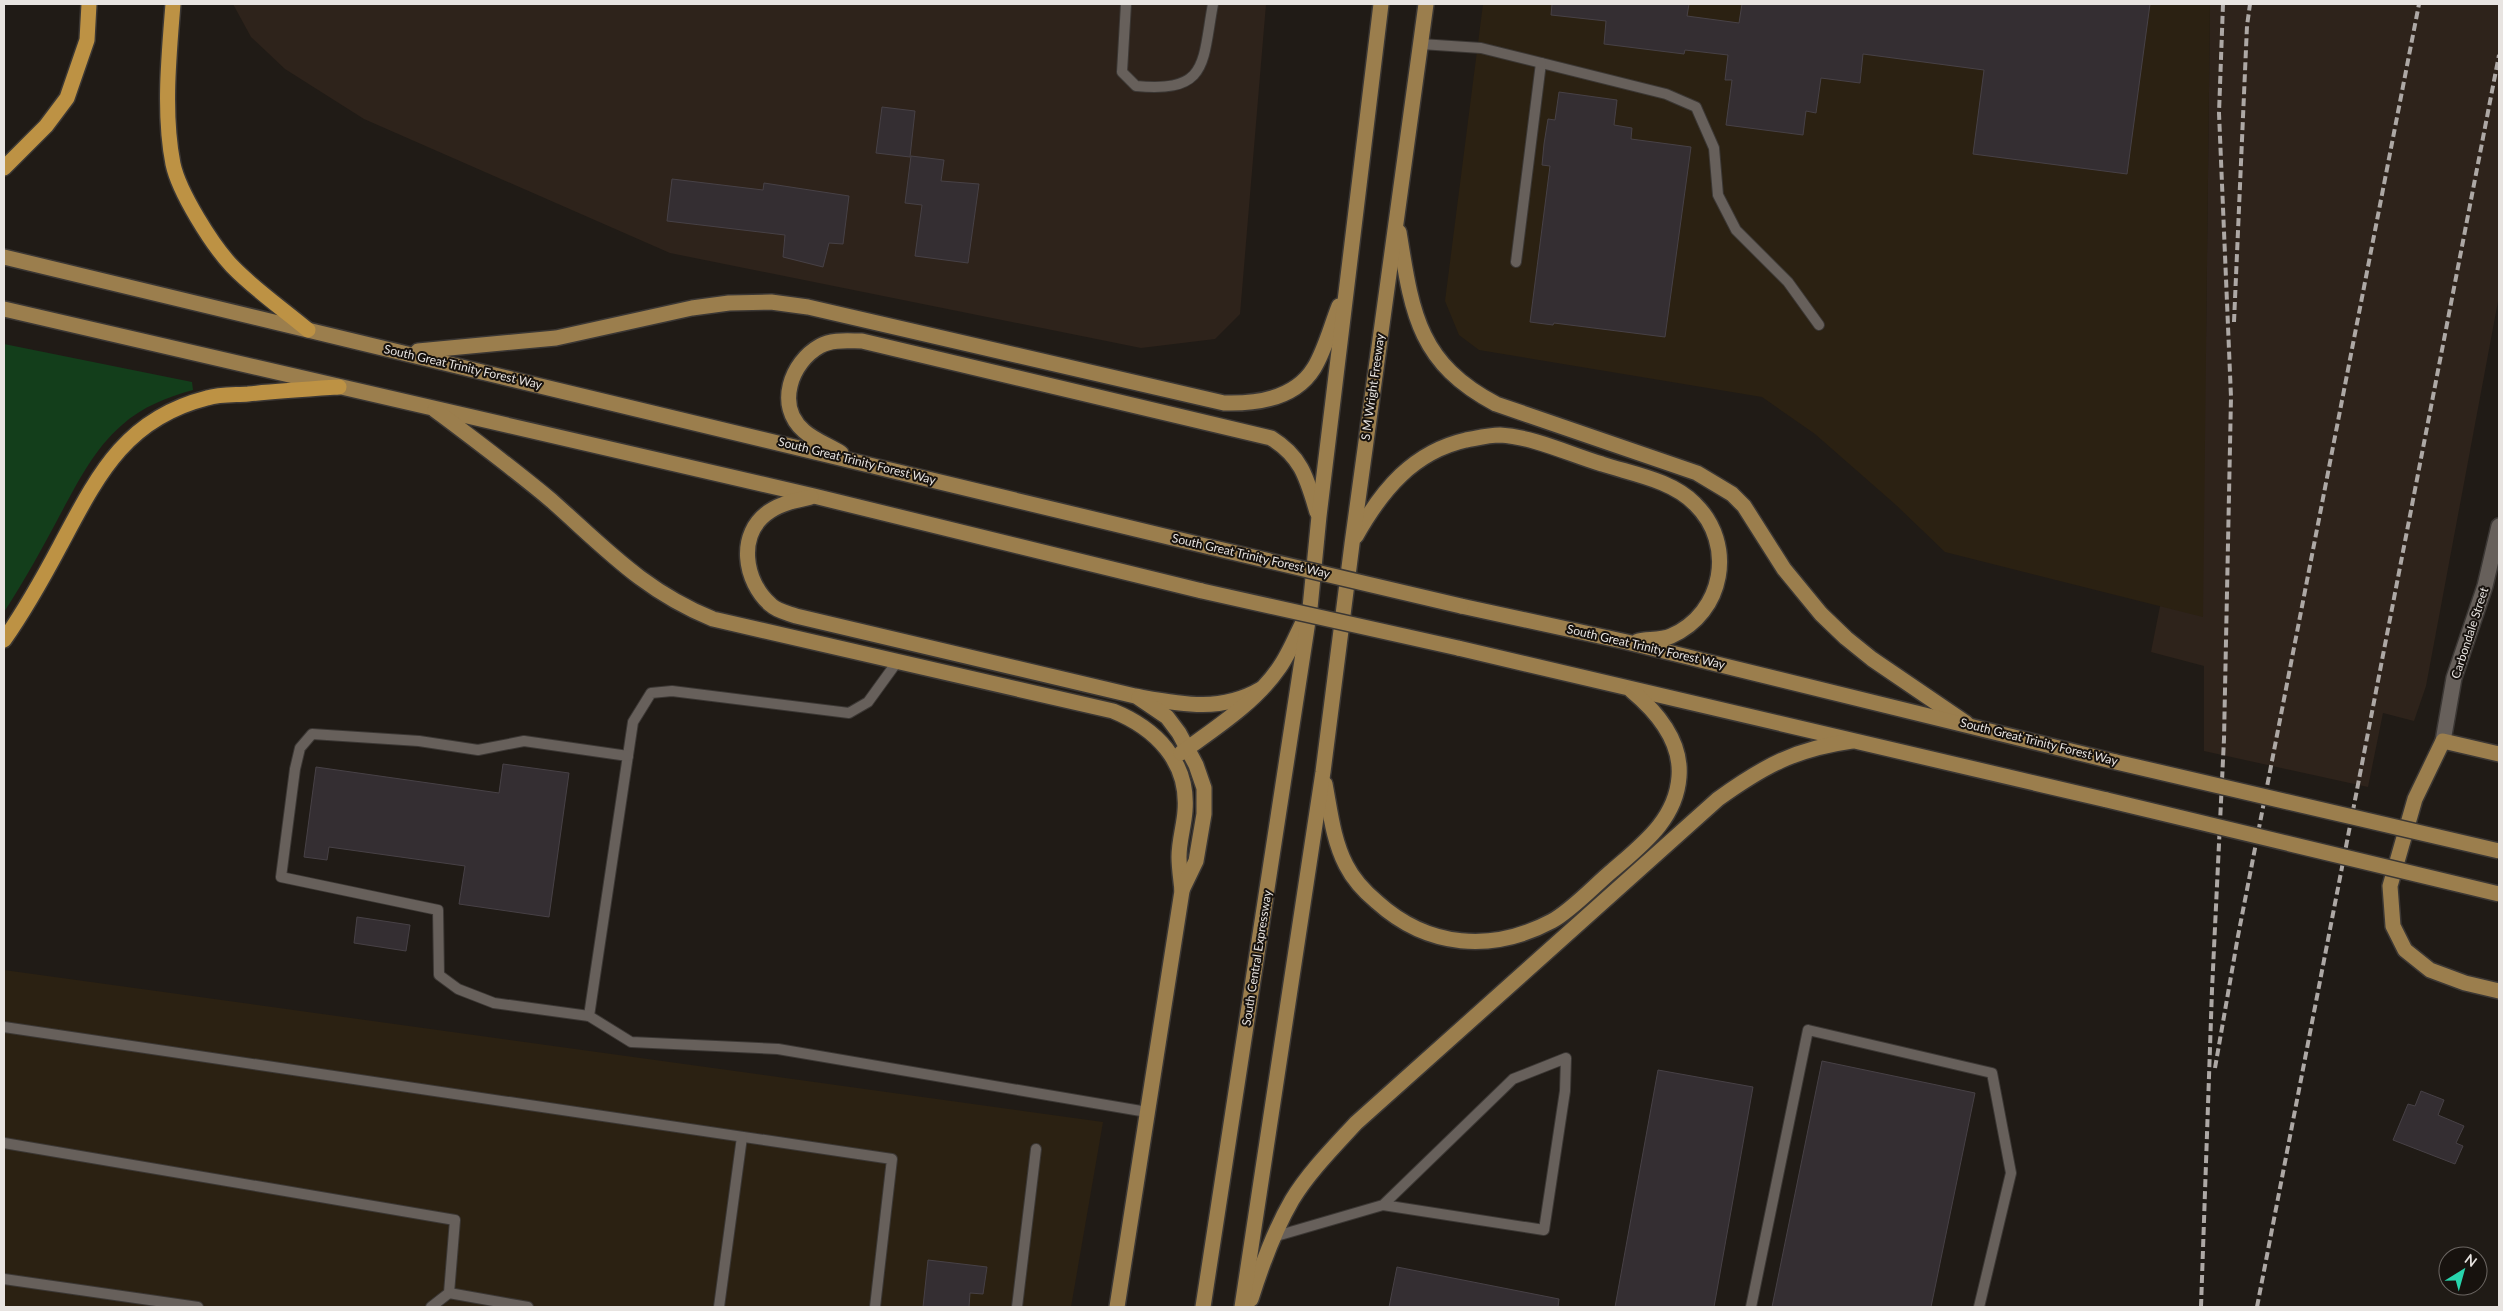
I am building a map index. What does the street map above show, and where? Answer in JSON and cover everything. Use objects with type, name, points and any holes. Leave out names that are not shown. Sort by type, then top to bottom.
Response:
[{"type":"highway","points":[[4,168],[46,126],[67,98],[87,40],[89,4]]},
{"type":"highway","points":[[173,4],[169,136],[174,166],[202,226],[231,266],[308,330]]},
{"type":"highway","points":[[4,640],[27,606],[101,472],[129,439],[151,422],[178,408],[208,397],[339,386]]},
{"type":"main road","points":[[1174,758],[1216,728],[1261,689],[1280,668],[1310,608],[1319,516],[1381,4]]},
{"type":"main road","name":"S M Wright Freeway","points":[[1323,772],[1352,544],[1426,4]]},
{"type":"main road","points":[[1397,214],[1408,287],[1416,320],[1433,353],[1454,377],[1471,391],[1496,404],[1697,473],[1732,494],[1744,506],[1784,569],[1821,614],[1872,659],[1966,723]]},
{"type":"main road","name":"South Great Trinity Forest Way","points":[[4,257],[1210,547],[1461,606],[1627,642],[1966,723],[2116,762],[2499,851]]},
{"type":"main road","points":[[405,353],[556,338],[692,308],[729,303],[771,302],[808,307],[1224,403],[1250,404],[1275,398],[1300,384],[1314,368],[1347,286]]},
{"type":"main road","points":[[4,309],[814,496],[1202,591],[1458,648],[2499,894]]},
{"type":"main road","points":[[856,461],[804,431],[794,418],[790,405],[789,388],[795,370],[805,357],[822,345],[841,341],[872,344],[1271,438],[1285,447],[1306,474],[1319,516]]},
{"type":"main road","points":[[435,410],[544,495],[634,576],[684,608],[713,619],[1113,710],[1151,731],[1165,744],[1174,758],[1184,782],[1186,810],[1179,855],[1182,891],[1117,1307]]},
{"type":"main road","points":[[1352,544],[1373,506],[1408,467],[1451,444],[1474,439],[1499,435],[1524,439],[1665,484],[1695,503],[1708,521],[1718,542],[1721,561],[1719,579],[1712,598],[1702,614],[1691,625],[1670,636],[1627,642]]},
{"type":"main road","points":[[814,496],[785,504],[769,511],[756,524],[749,542],[747,556],[749,575],[757,589],[772,606],[796,616],[1136,696],[1180,704],[1222,704],[1247,697],[1261,689]]},
{"type":"main road","name":"South Central Expressway","points":[[1203,1307],[1310,608]]},
{"type":"main road","points":[[1323,772],[1334,829],[1346,865],[1365,892],[1387,911],[1415,930],[1443,938],[1478,942],[1500,940],[1529,932],[1554,920],[1649,839],[1665,820],[1674,799],[1679,777],[1678,763],[1669,733],[1651,707],[1629,688]]},
{"type":"main road","points":[[1136,696],[1167,717],[1188,748],[1204,788],[1204,814],[1196,861],[1182,891]]},
{"type":"main road","points":[[1248,1307],[1273,1237],[1293,1198],[1320,1163],[1356,1123],[1718,799],[1749,776],[1787,756],[1819,746],[1852,742]]},
{"type":"main road","points":[[2499,754],[2443,742],[2415,799],[2390,886],[2393,926],[2405,950],[2430,970],[2465,984],[2499,991]]},
{"type":"main road","points":[[1242,1307],[1323,772]]},
{"type":"street","name":"Carbondale Street","points":[[2443,742],[2454,678],[2485,586],[2499,526]]},
{"type":"lane","points":[[1126,4],[1122,72],[1136,86],[1162,88],[1184,84],[1201,67],[1212,4]]},
{"type":"lane","points":[[1421,44],[1481,48],[1666,94],[1696,107],[1714,148],[1718,196],[1736,230],[1788,282],[1818,325]]},
{"type":"lane","points":[[1516,262],[1541,62]]},
{"type":"lane","points":[[589,1016],[633,722],[651,693],[672,690],[849,713],[868,702],[897,662]]},
{"type":"lane","points":[[628,756],[524,741],[478,750],[419,741],[312,734],[300,748],[295,769],[281,877],[438,910],[439,975],[458,988],[494,1003],[589,1016],[631,1042],[778,1049],[1147,1112]]},
{"type":"lane","points":[[4,1027],[892,1159],[875,1307]]},
{"type":"lane","points":[[1751,1307],[1808,1030],[1992,1073],[2011,1173],[1979,1307]]},
{"type":"lane","points":[[1273,1237],[1383,1204],[1544,1230],[1566,1090],[1566,1058],[1513,1079],[1383,1204]]},
{"type":"lane","points":[[719,1307],[742,1137]]},
{"type":"lane","points":[[4,1143],[455,1220],[449,1293],[431,1307]]},
{"type":"lane","points":[[1017,1307],[1036,1149]]},
{"type":"lane","points":[[4,1279],[198,1307]]},
{"type":"lane","points":[[449,1293],[528,1307]]},
{"type":"shaded area","points":[[233,4],[1266,4],[1240,314],[1215,339],[1141,348],[670,253],[364,119],[285,69],[251,37]]},
{"type":"shaded area","points":[[1483,4],[2210,4],[2203,617],[1945,552],[1896,505],[1815,434],[1762,397],[1479,350],[1459,335],[1445,301]]},
{"type":"shaded area","points":[[2210,4],[2499,4],[2499,296],[2426,686],[2414,721],[2383,713],[2368,787],[2204,751],[2204,666],[2151,652],[2196,424],[2206,338]]},
{"type":"shaded area","points":[[4,970],[1103,1122],[1071,1307],[4,1307]]},
{"type":"green space","points":[[4,344],[192,382],[193,390],[164,399],[146,408],[112,434],[80,478],[34,563],[4,612]]},
{"type":"building","points":[[1552,4],[1689,4],[1687,16],[1739,23],[1742,4],[2150,4],[2127,174],[1973,154],[1984,70],[1863,54],[1860,83],[1821,78],[1816,113],[1806,111],[1803,135],[1726,125],[1732,80],[1725,80],[1728,55],[1685,50],[1684,54],[1604,44],[1606,21],[1551,15]]},
{"type":"building","points":[[1559,92],[1617,100],[1614,125],[1632,128],[1631,139],[1691,147],[1665,337],[1554,323],[1553,325],[1530,322],[1550,166],[1542,165],[1544,144],[1548,119],[1555,120]]},
{"type":"building","points":[[882,107],[915,111],[910,157],[876,153]]},
{"type":"building","points":[[911,156],[944,160],[941,181],[979,184],[968,263],[915,256],[922,205],[905,203]]},
{"type":"building","points":[[672,179],[763,190],[764,183],[849,196],[843,244],[829,243],[823,267],[783,257],[785,235],[667,221]]},
{"type":"building","points":[[503,764],[569,773],[549,917],[459,904],[465,866],[329,847],[327,860],[304,857],[316,767],[499,793]]},
{"type":"building","points":[[357,917],[410,925],[406,951],[354,943]]},
{"type":"building","points":[[1822,1061],[1975,1093],[1931,1307],[1772,1307]]},
{"type":"building","points":[[1658,1070],[1753,1087],[1714,1307],[1615,1307]]},
{"type":"building","points":[[2421,1091],[2444,1100],[2438,1115],[2464,1126],[2456,1143],[2463,1146],[2455,1164],[2393,1140],[2408,1104],[2415,1106]]},
{"type":"building","points":[[928,1260],[987,1267],[983,1294],[970,1293],[969,1307],[923,1307]]},
{"type":"building","points":[[1397,1267],[1559,1299],[1558,1307],[1389,1307]]},
{"type":"railway","points":[[2201,1307],[2212,990],[2224,739],[2231,397],[2219,113],[2223,4]]},
{"type":"railway","points":[[2234,322],[2247,26],[2250,4]]},
{"type":"railway","points":[[2215,1068],[2238,936],[2419,4]]},
{"type":"railway","points":[[2257,1307],[2499,55]]}]
